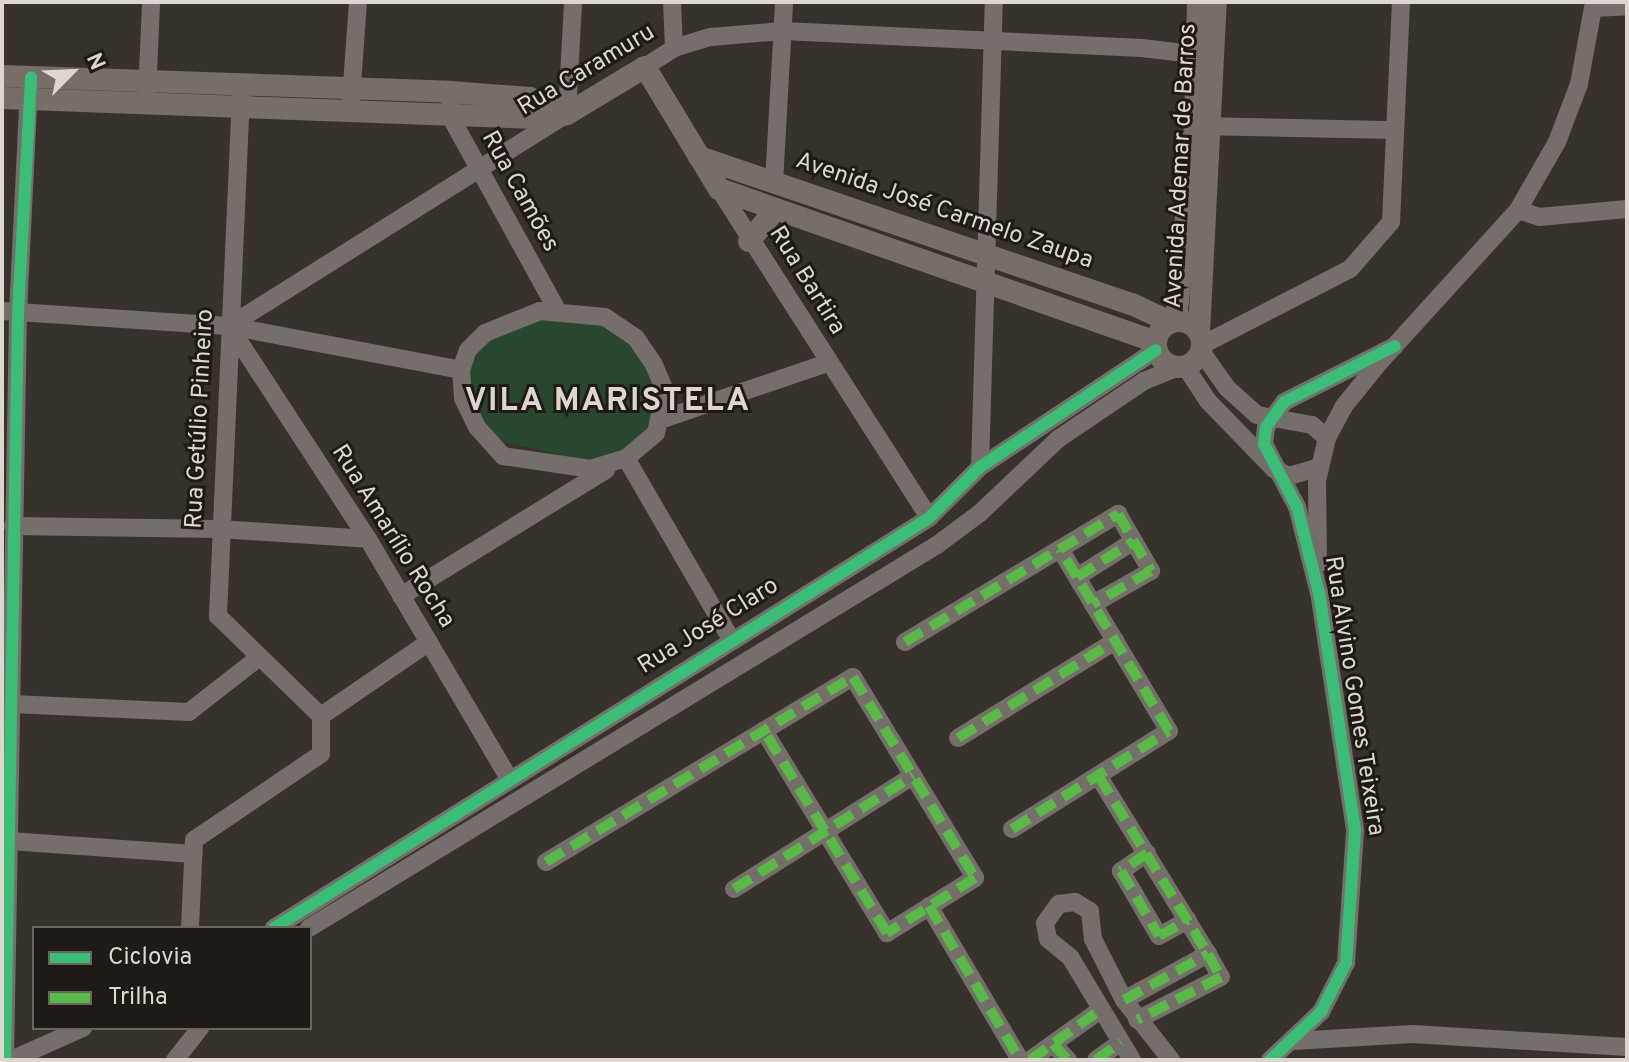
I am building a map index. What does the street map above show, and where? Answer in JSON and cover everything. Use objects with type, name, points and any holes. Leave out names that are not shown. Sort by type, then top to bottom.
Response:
[{"type":"main road","name":"Avenida Ademar de Barros","points":[[1193,353],[1205,56],[1198,2]]},
{"type":"main road","name":"Avenida Ademar de Barros","points":[[1205,56],[1216,2]]},
{"type":"main road","name":"Rua Caramuru","points":[[567,114],[645,67]]},
{"type":"main road","name":"Rua Bartira","points":[[645,67],[719,189]]},
{"type":"main road","points":[[2,76],[29,88],[147,105],[240,107],[450,92],[530,98],[567,114]]},
{"type":"main road","points":[[2,98],[29,88],[148,82],[242,82],[450,116],[524,119],[567,114]]},
{"type":"main road","name":"Avenida Ademar de Barros","points":[[1173,322],[1203,126]]},
{"type":"main road","name":"Avenida José Carmelo Zaupa","points":[[699,157],[1132,304],[1173,322],[1193,353]]},
{"type":"main road","points":[[719,189],[983,281],[1156,346],[1164,362],[1193,353]]},
{"type":"main road","points":[[749,241],[776,209]]},
{"type":"main road","points":[[1156,346],[1173,322]]},
{"type":"street","points":[[147,105],[151,2]]},
{"type":"street","points":[[352,98],[358,2]]},
{"type":"street","points":[[567,114],[573,2]]},
{"type":"street","points":[[672,2],[674,48]]},
{"type":"street","points":[[774,183],[784,2]]},
{"type":"street","points":[[980,467],[983,281],[994,2]]},
{"type":"street","name":"Rua José Claro","points":[[312,926],[937,545],[980,513],[1058,439],[1144,381],[1350,269],[1373,249],[1391,222],[1401,2]]},
{"type":"street","points":[[1594,5],[1627,6]]},
{"type":"street","name":"Rua Alvino Gomes Teixeira","points":[[1319,593],[1320,467],[1327,438],[1344,406],[1518,210],[1557,142],[1579,84],[1594,5]]},
{"type":"street","name":"Rua Caramuru","points":[[645,67],[674,48],[711,37],[783,31],[1205,56]]},
{"type":"street","name":"Rua Getúlio Pinheiro","points":[[242,82],[219,529],[218,616],[321,716]]},
{"type":"street","points":[[29,88],[10,312],[9,436],[13,526],[7,551],[12,704],[8,1060],[78,1030]]},
{"type":"street","name":"Rua Camões","points":[[450,92],[450,116],[558,312]]},
{"type":"street","name":"Rua Caramuru","points":[[229,326],[478,166],[567,114]]},
{"type":"street","points":[[1203,126],[1395,130]]},
{"type":"street","name":"Rua Bartira","points":[[719,189],[749,241],[929,518]]},
{"type":"street","points":[[1518,210],[1539,217],[1627,209]]},
{"type":"street","points":[[401,596],[621,461],[656,433],[665,391],[636,338],[605,317],[540,311],[485,333],[468,350],[461,370],[463,398],[490,446],[503,456],[551,466],[591,469],[621,461]]},
{"type":"street","points":[[10,312],[229,326],[461,370]]},
{"type":"street","name":"Rua Amarílio Rocha","points":[[229,326],[368,539],[508,777]]},
{"type":"street","name":"Rua José Claro","points":[[277,926],[508,777],[929,518],[980,467],[1156,346]]},
{"type":"street","name":"Rua Alvino Gomes Teixeira","points":[[1270,1060],[1293,1041],[1336,987],[1346,963],[1353,911],[1355,830],[1319,593],[1297,507],[1274,469],[1264,444],[1270,421],[1284,402],[1395,346]]},
{"type":"street","points":[[1193,353],[1243,405],[1270,421],[1312,425],[1327,438]]},
{"type":"street","points":[[1193,353],[1208,401],[1274,469],[1289,476],[1320,467]]},
{"type":"street","points":[[660,420],[827,363]]},
{"type":"street","points":[[621,461],[731,639]]},
{"type":"street","points":[[551,466],[558,499]]},
{"type":"street","points":[[905,642],[1118,514],[1151,571],[1093,604]]},
{"type":"street","points":[[13,526],[219,529],[368,539]]},
{"type":"street","points":[[1077,577],[1134,541]]},
{"type":"street","points":[[1012,829],[1169,731],[1060,549]]},
{"type":"street","points":[[958,738],[1115,641]]},
{"type":"street","points":[[190,926],[194,840],[321,754],[321,716],[429,642]]},
{"type":"street","points":[[12,704],[189,712],[258,658]]},
{"type":"street","points":[[546,862],[853,677],[975,878],[887,933],[764,731]]},
{"type":"street","points":[[734,889],[913,776]]},
{"type":"street","points":[[1099,777],[1221,977],[1137,1020]]},
{"type":"street","points":[[9,841],[194,854]]},
{"type":"street","points":[[1147,853],[1121,871],[1159,936],[1188,920]]},
{"type":"street","points":[[1132,1060],[1070,957],[1048,939],[1045,923],[1059,904],[1075,902],[1090,911],[1093,939],[1124,1000],[1171,1060]]},
{"type":"street","points":[[929,906],[1020,1060]]},
{"type":"street","points":[[1124,1000],[1208,954]]},
{"type":"street","points":[[1165,978],[1178,998]]},
{"type":"street","points":[[1030,1060],[1100,1010]]},
{"type":"street","points":[[175,1060],[198,1030]]},
{"type":"street","points":[[1293,1041],[1413,1034],[1627,1047]]},
{"type":"street","points":[[1096,1060],[1121,1042]]},
{"type":"street","points":[[1053,1044],[1068,1060]]},
{"type":"green space","points":[[541,315],[602,321],[631,343],[649,367],[659,394],[647,433],[617,456],[589,461],[491,439],[474,404],[468,373],[485,340]]},
{"type":"marked path","points":[[905,642],[1118,514],[1151,571],[1093,604]]},
{"type":"marked path","points":[[1077,577],[1134,541]]},
{"type":"marked path","points":[[1012,829],[1169,731],[1060,549]]},
{"type":"marked path","points":[[958,738],[1115,641]]},
{"type":"marked path","points":[[546,862],[853,677],[975,878],[887,933],[764,731]]},
{"type":"marked path","points":[[734,889],[913,776]]},
{"type":"marked path","points":[[1099,777],[1208,954]]},
{"type":"marked path","points":[[1147,853],[1121,871],[1159,936],[1188,920]]},
{"type":"marked path","points":[[929,906],[1020,1060]]},
{"type":"marked path","points":[[1124,1000],[1208,954],[1221,977],[1137,1020]]},
{"type":"marked path","points":[[1030,1060],[1100,1010]]},
{"type":"marked path","points":[[1096,1060],[1121,1042]]},
{"type":"marked path","points":[[1053,1044],[1068,1060]]},
{"type":"cycle path","points":[[5,1060],[18,312],[31,77]]},
{"type":"cycle path","points":[[1270,1060],[1321,1012],[1346,963],[1355,830],[1319,593],[1297,507],[1264,444],[1266,427],[1284,402],[1395,346]]},
{"type":"cycle path","points":[[277,926],[929,518],[980,467],[1156,350]]},
{"type":"district","name":"VILA MARISTELA","points":[[608,402]]}]
